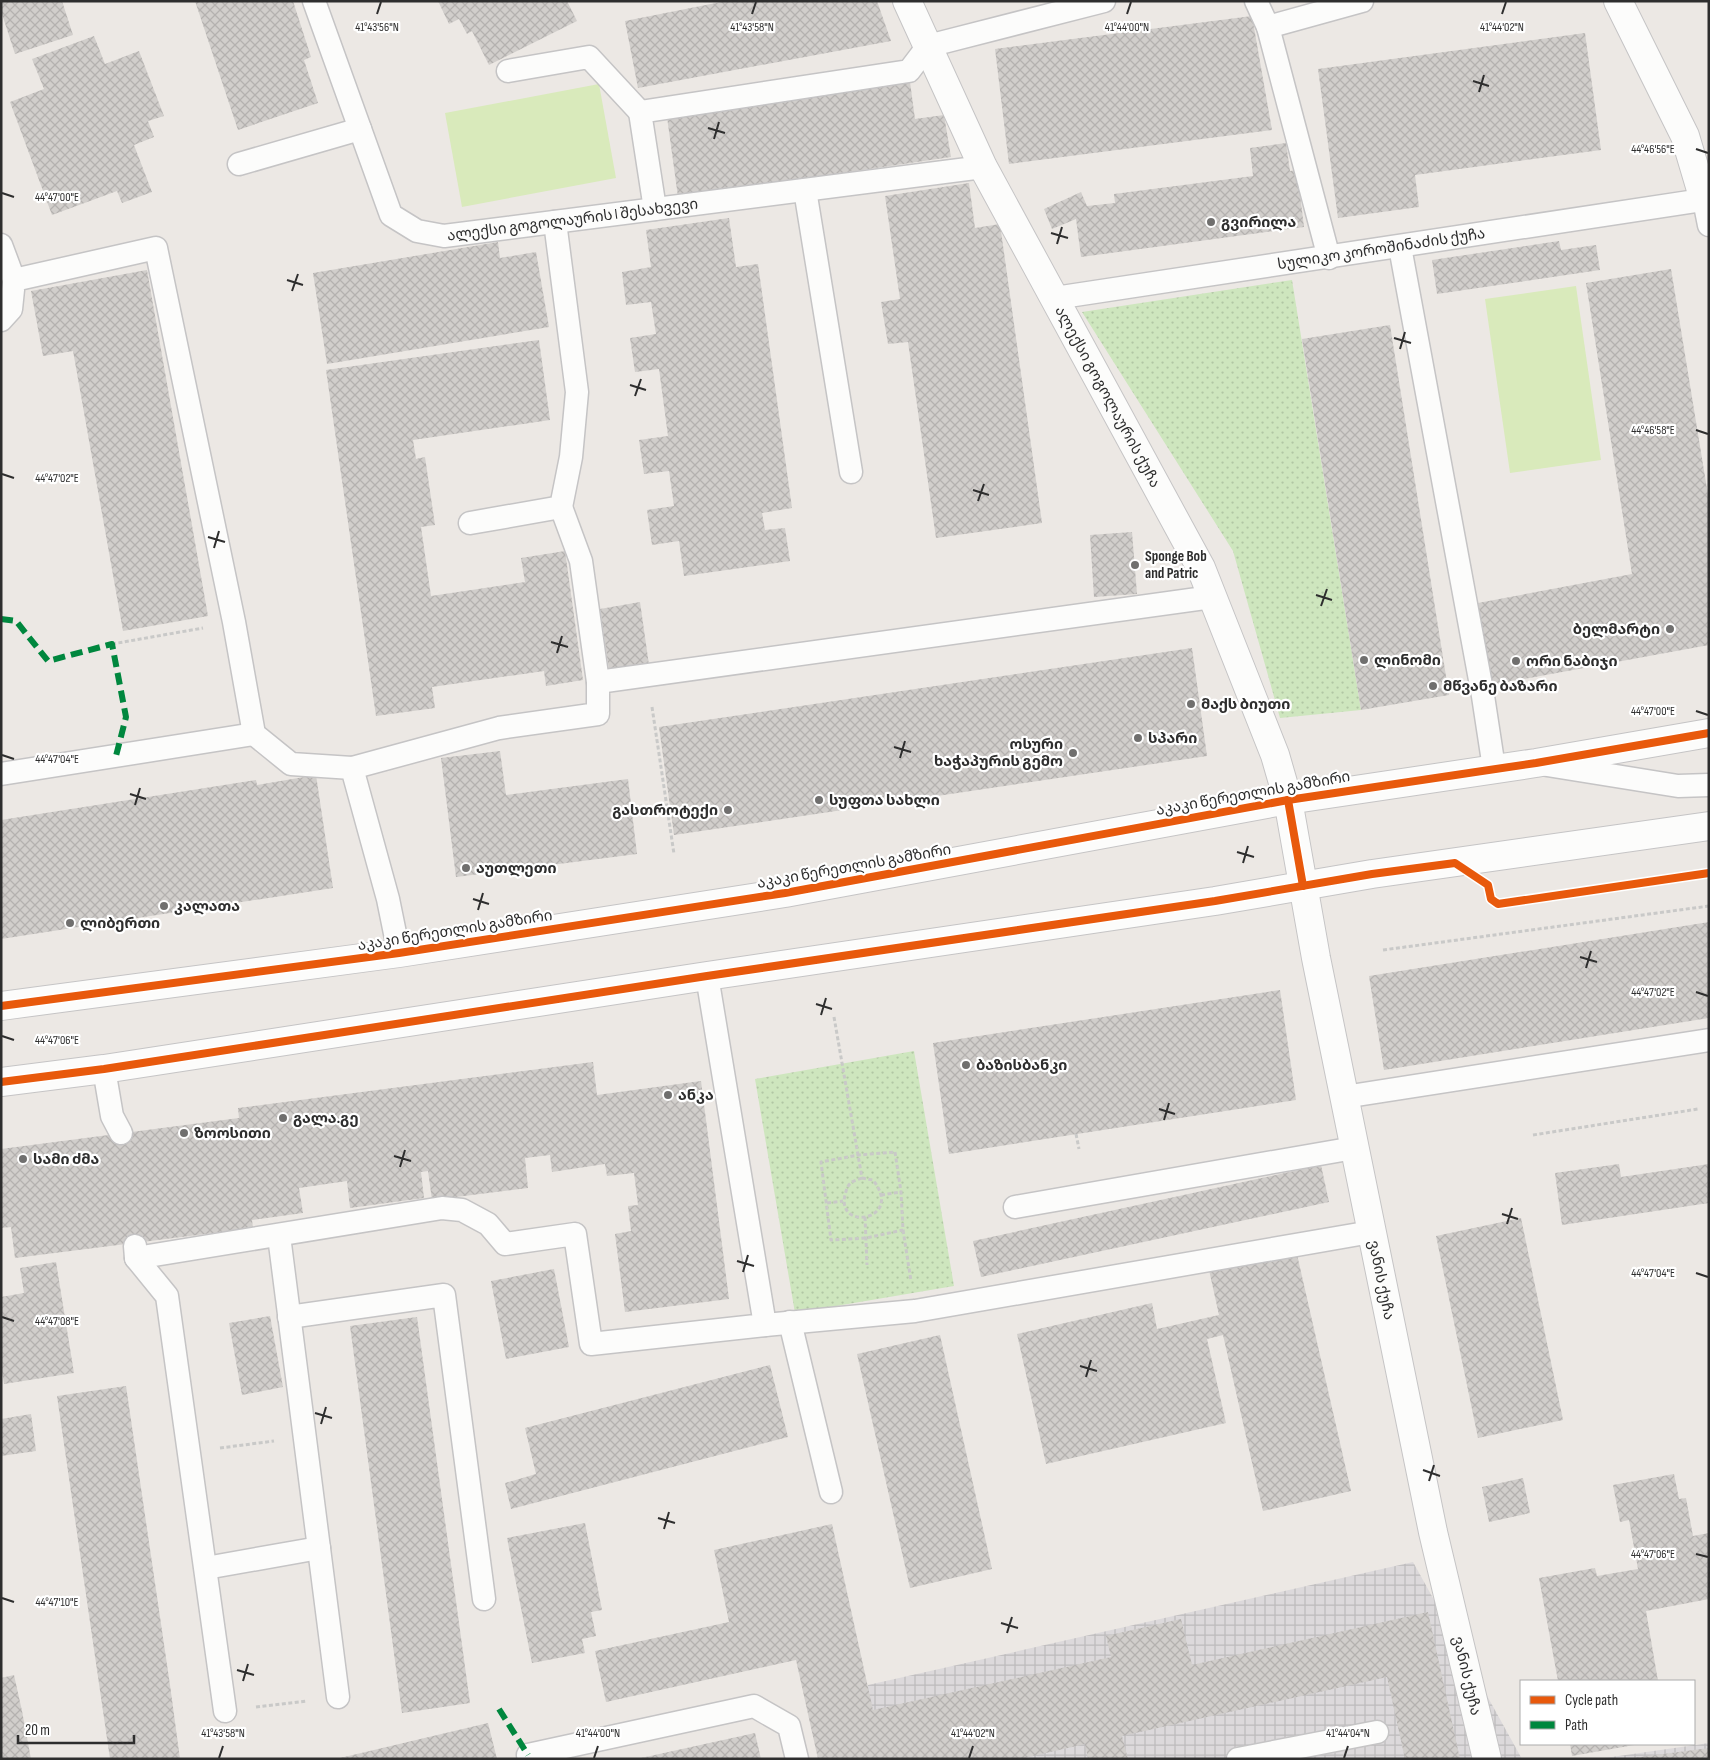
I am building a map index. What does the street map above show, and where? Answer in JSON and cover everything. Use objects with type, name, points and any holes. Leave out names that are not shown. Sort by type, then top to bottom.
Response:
[{"type":"main road","name":"ალექსი გოგოლაურის ქუჩა","points":[[907,1],[983,167],[1201,568],[1274,755],[1288,800]]},
{"type":"main road","points":[[1618,1],[1685,136],[1707,208]]},
{"type":"main road","name":"აკაკი წერეთლის გამზირი","points":[[1,1006],[399,953],[785,893],[1288,800],[1536,763],[1709,733]]},
{"type":"main road","name":"ვანის ქუჩა","points":[[1288,800],[1316,958],[1433,1532],[1487,1759]]},
{"type":"main road","points":[[1,1082],[104,1069],[707,976],[1205,903],[1372,874],[1709,826]]},
{"type":"lane","name":"ალექსი გოგოლაურის I შესახვევი","points":[[314,1],[391,215],[417,231],[444,236],[983,167]]},
{"type":"lane","points":[[640,112],[909,71],[928,46],[1104,1]]},
{"type":"lane","points":[[1256,1],[1268,27],[1329,258]]},
{"type":"lane","points":[[1268,27],[1362,1]]},
{"type":"lane","points":[[508,71],[589,57],[640,112],[655,209]]},
{"type":"lane","points":[[239,164],[360,129]]},
{"type":"lane","points":[[804,190],[851,472]]},
{"type":"lane","name":"სულიკო კოროშინაძის ქუჩა","points":[[1055,298],[1400,247],[1707,208]]},
{"type":"lane","points":[[14,280],[156,248],[234,622],[254,734],[291,764],[352,768],[499,728],[598,714],[598,682],[580,560],[560,507],[571,457],[577,392],[555,222]]},
{"type":"lane","points":[[1,245],[14,280],[10,309],[1,320]]},
{"type":"lane","points":[[1400,247],[1481,687],[1494,768]]},
{"type":"lane","points":[[470,523],[560,507]]},
{"type":"lane","points":[[598,682],[1212,597]]},
{"type":"lane","points":[[1,774],[254,734]]},
{"type":"lane","points":[[1536,763],[1678,786],[1709,785]]},
{"type":"lane","points":[[352,768],[388,899],[399,953]]},
{"type":"lane","points":[[707,976],[765,1325]]},
{"type":"lane","points":[[1344,1097],[1709,1040]]},
{"type":"lane","points":[[104,1069],[112,1116],[121,1133]]},
{"type":"lane","points":[[1015,1207],[1354,1148]]},
{"type":"lane","points":[[225,1711],[167,1296],[135,1250],[279,1236],[442,1208],[462,1210],[488,1224],[505,1244],[574,1234],[591,1344],[790,1322],[916,1311],[1371,1232]]},
{"type":"lane","points":[[279,1236],[338,1698]]},
{"type":"lane","points":[[289,1317],[444,1296],[484,1600]]},
{"type":"lane","points":[[790,1322],[831,1492]]},
{"type":"lane","points":[[206,1568],[319,1548]]},
{"type":"lane","points":[[529,1759],[528,1755],[754,1706],[789,1726],[797,1759]]},
{"type":"lane","points":[[1238,1759],[1377,1732]]},
{"type":"path","points":[[112,644],[234,622]]},
{"type":"path","points":[[647,674],[674,854]]},
{"type":"path","points":[[1383,950],[1709,906]]},
{"type":"path","points":[[834,1018],[862,1178]]},
{"type":"path","points":[[1533,1134],[1698,1109]]},
{"type":"path","points":[[1076,1134],[1079,1149]]},
{"type":"path","points":[[903,1230],[866,1238],[831,1240],[821,1162],[859,1154],[895,1152],[901,1192],[903,1230],[916,1311]]},
{"type":"path","points":[[862,1178],[873,1180],[878,1186],[881,1195],[880,1208],[875,1214],[865,1218],[854,1217],[846,1210],[843,1201],[846,1188],[851,1181],[862,1178]]},
{"type":"path","points":[[881,1195],[901,1192]]},
{"type":"path","points":[[826,1203],[843,1201]]},
{"type":"path","points":[[865,1218],[867,1265]]},
{"type":"path","points":[[190,1452],[304,1436]]},
{"type":"path","points":[[225,1711],[338,1698]]},
{"type":"shaded area","points":[[1413,1562],[1522,1759],[865,1759],[868,1685]]},
{"type":"shaded area","points":[[1709,1743],[1709,1759],[1598,1759]]},
{"type":"green space","points":[[599,84],[616,178],[462,207],[445,113]]},
{"type":"green space","points":[[1292,280],[1361,710],[1280,718],[1233,551],[1082,312]]},
{"type":"green space","points":[[1576,286],[1601,460],[1510,473],[1485,299]]},
{"type":"green space","points":[[914,1051],[954,1286],[795,1313],[755,1079]]},
{"type":"building","points":[[1,1],[62,1],[73,35],[15,54],[1,11]]},
{"type":"building","points":[[195,1],[293,1],[311,57],[304,60],[318,103],[238,130]]},
{"type":"building","points":[[438,1],[567,1],[577,21],[489,65],[472,31],[467,34],[459,19],[449,24]]},
{"type":"building","points":[[726,1],[877,1],[891,41],[638,88],[625,21]]},
{"type":"building","points":[[1252,16],[1272,130],[1009,164],[995,49]]},
{"type":"building","points":[[1585,33],[1601,150],[1415,175],[1419,207],[1338,218],[1318,69]]},
{"type":"building","points":[[94,36],[105,64],[139,51],[164,116],[148,121],[154,137],[134,145],[152,192],[122,203],[117,191],[52,215],[10,102],[44,89],[32,59]]},
{"type":"building","points":[[910,82],[915,119],[944,115],[951,157],[678,197],[667,117]]},
{"type":"building","points":[[1286,143],[1290,171],[1297,170],[1304,227],[1081,257],[1076,219],[1052,229],[1044,209],[1081,192],[1087,206],[1115,203],[1114,194],[1253,176],[1250,148]]},
{"type":"building","points":[[969,183],[975,228],[1000,224],[1042,523],[936,538],[908,342],[888,344],[881,302],[900,299],[885,196]]},
{"type":"building","points":[[729,218],[736,267],[758,264],[792,508],[762,513],[765,530],[785,528],[790,561],[684,576],[679,541],[652,545],[647,510],[674,506],[669,471],[644,474],[639,440],[668,436],[659,369],[635,372],[630,338],[656,334],[651,302],[626,305],[622,272],[651,267],[646,230]]},
{"type":"building","points":[[1559,241],[1561,250],[1596,245],[1600,270],[1437,294],[1432,260]]},
{"type":"building","points":[[498,242],[500,258],[536,252],[549,327],[327,364],[313,273]]},
{"type":"building","points":[[1671,269],[1709,501],[1709,645],[1491,685],[1478,603],[1632,574],[1586,283]]},
{"type":"building","points":[[147,270],[208,616],[123,631],[73,351],[43,356],[31,291]]},
{"type":"building","points":[[1390,325],[1449,695],[1361,710],[1302,339]]},
{"type":"building","points":[[539,340],[550,420],[413,440],[416,459],[425,457],[435,525],[421,527],[431,596],[525,582],[521,558],[565,551],[583,680],[546,686],[544,671],[432,687],[435,708],[376,716],[326,370]]},
{"type":"building","points":[[1132,532],[1137,594],[1094,597],[1090,535]]},
{"type":"building","points":[[640,602],[649,665],[609,670],[600,609]]},
{"type":"building","points":[[1192,648],[1207,756],[674,835],[659,727]]},
{"type":"building","points":[[500,751],[506,795],[628,779],[637,854],[456,877],[441,758]]},
{"type":"building","points":[[316,775],[333,888],[1,939],[1,820],[256,780],[257,785]]},
{"type":"building","points":[[1709,922],[1709,1018],[1384,1070],[1369,976]]},
{"type":"building","points":[[1280,990],[1296,1100],[949,1154],[933,1043]]},
{"type":"building","points":[[593,1062],[597,1095],[701,1081],[729,1299],[625,1312],[615,1234],[631,1231],[628,1206],[638,1205],[634,1173],[607,1176],[605,1164],[552,1172],[550,1155],[525,1158],[528,1188],[432,1200],[428,1171],[421,1172],[424,1198],[350,1208],[347,1181],[299,1188],[303,1213],[252,1220],[253,1228],[15,1258],[11,1227],[1,1228],[1,1149],[239,1118],[238,1108]]},
{"type":"building","points":[[1619,1164],[1621,1177],[1709,1164],[1709,1203],[1562,1225],[1555,1173]]},
{"type":"building","points":[[1321,1165],[1329,1202],[981,1277],[973,1241]]},
{"type":"building","points":[[1521,1218],[1563,1420],[1478,1438],[1436,1236]]},
{"type":"building","points":[[1296,1250],[1351,1491],[1263,1511],[1223,1335],[1207,1339],[1226,1423],[1046,1464],[1017,1334],[1152,1303],[1157,1329],[1219,1315],[1209,1270]]},
{"type":"building","points":[[56,1262],[74,1373],[4,1384],[1,1365],[1,1297],[24,1293],[20,1268]]},
{"type":"building","points":[[554,1269],[569,1347],[506,1359],[491,1281]]},
{"type":"building","points":[[270,1316],[283,1387],[242,1395],[229,1323]]},
{"type":"building","points":[[417,1317],[470,1703],[402,1713],[350,1326]]},
{"type":"building","points":[[940,1335],[992,1569],[910,1588],[857,1354]]},
{"type":"building","points":[[770,1365],[788,1437],[511,1509],[505,1483],[536,1474],[525,1428]]},
{"type":"building","points":[[126,1386],[180,1759],[110,1759],[57,1396]]},
{"type":"building","points":[[31,1414],[36,1451],[1,1456],[1,1419]]},
{"type":"building","points":[[1674,1474],[1679,1499],[1686,1498],[1693,1536],[1709,1533],[1709,1599],[1646,1611],[1658,1680],[1558,1680],[1539,1578],[1595,1568],[1597,1576],[1638,1569],[1629,1520],[1620,1522],[1613,1485]]},
{"type":"building","points":[[1523,1478],[1530,1513],[1489,1522],[1482,1487]]},
{"type":"building","points":[[585,1523],[602,1610],[591,1612],[596,1636],[582,1639],[585,1653],[532,1663],[507,1538]]},
{"type":"building","points":[[832,1524],[873,1710],[1111,1657],[1106,1636],[1181,1619],[1192,1665],[1428,1612],[1460,1759],[1405,1759],[1387,1677],[1122,1736],[1128,1759],[1088,1759],[1085,1744],[1020,1759],[818,1759],[796,1660],[606,1702],[595,1651],[729,1622],[714,1550]]},
{"type":"building","points":[[14,1675],[31,1759],[1,1759],[1,1678]]},
{"type":"building","points":[[488,1723],[497,1759],[340,1759],[340,1758]]},
{"type":"building","points":[[755,1733],[761,1759],[641,1759],[641,1758]]},
{"type":"building","points":[[1570,1745],[1634,1745],[1572,1756]]},
{"type":"building","points":[[1709,1748],[1709,1759],[1633,1759],[1633,1758]]},
{"type":"marked path","points":[[1,619],[16,621],[48,661],[112,644],[126,717],[116,756]]},
{"type":"marked path","points":[[499,1709],[528,1755]]},
{"type":"cycle path","points":[[1,1006],[399,953],[785,893],[1288,800],[1536,763],[1709,733]]},
{"type":"cycle path","points":[[1288,800],[1303,886]]},
{"type":"cycle path","points":[[1,1082],[104,1069],[707,976],[1215,901],[1372,874],[1455,863],[1488,885],[1491,899],[1498,904],[1709,873]]},
{"type":"place","name":"გვირილა","points":[[1211,222]]},
{"type":"place","name":"Sponge Bob and Patric","points":[[1135,565]]},
{"type":"place","name":"ბელმარტი","points":[[1670,629]]},
{"type":"place","name":"ლინომი","points":[[1364,660]]},
{"type":"place","name":"ორი ნაბიჯი","points":[[1516,661]]},
{"type":"place","name":"მწვანე ბაზარი","points":[[1433,686]]},
{"type":"place","name":"მაქს ბიუთი","points":[[1191,704]]},
{"type":"place","name":"სპარი","points":[[1138,738]]},
{"type":"place","name":"ოსური ხაჭაპურის გემო","points":[[1073,753]]},
{"type":"place","name":"სუფთა სახლი","points":[[819,800]]},
{"type":"place","name":"გასთროტექი","points":[[728,810]]},
{"type":"place","name":"აუთლეთი","points":[[466,868]]},
{"type":"place","name":"კალათა","points":[[164,906]]},
{"type":"place","name":"ლიბერთი","points":[[70,923]]},
{"type":"place","name":"ბაზისბანკი","points":[[966,1065]]},
{"type":"place","name":"ანკა","points":[[668,1095]]},
{"type":"place","name":"გალა.გე","points":[[283,1118]]},
{"type":"place","name":"ზოოსითი","points":[[184,1133]]},
{"type":"place","name":"სამი ძმა","points":[[23,1159]]}]
